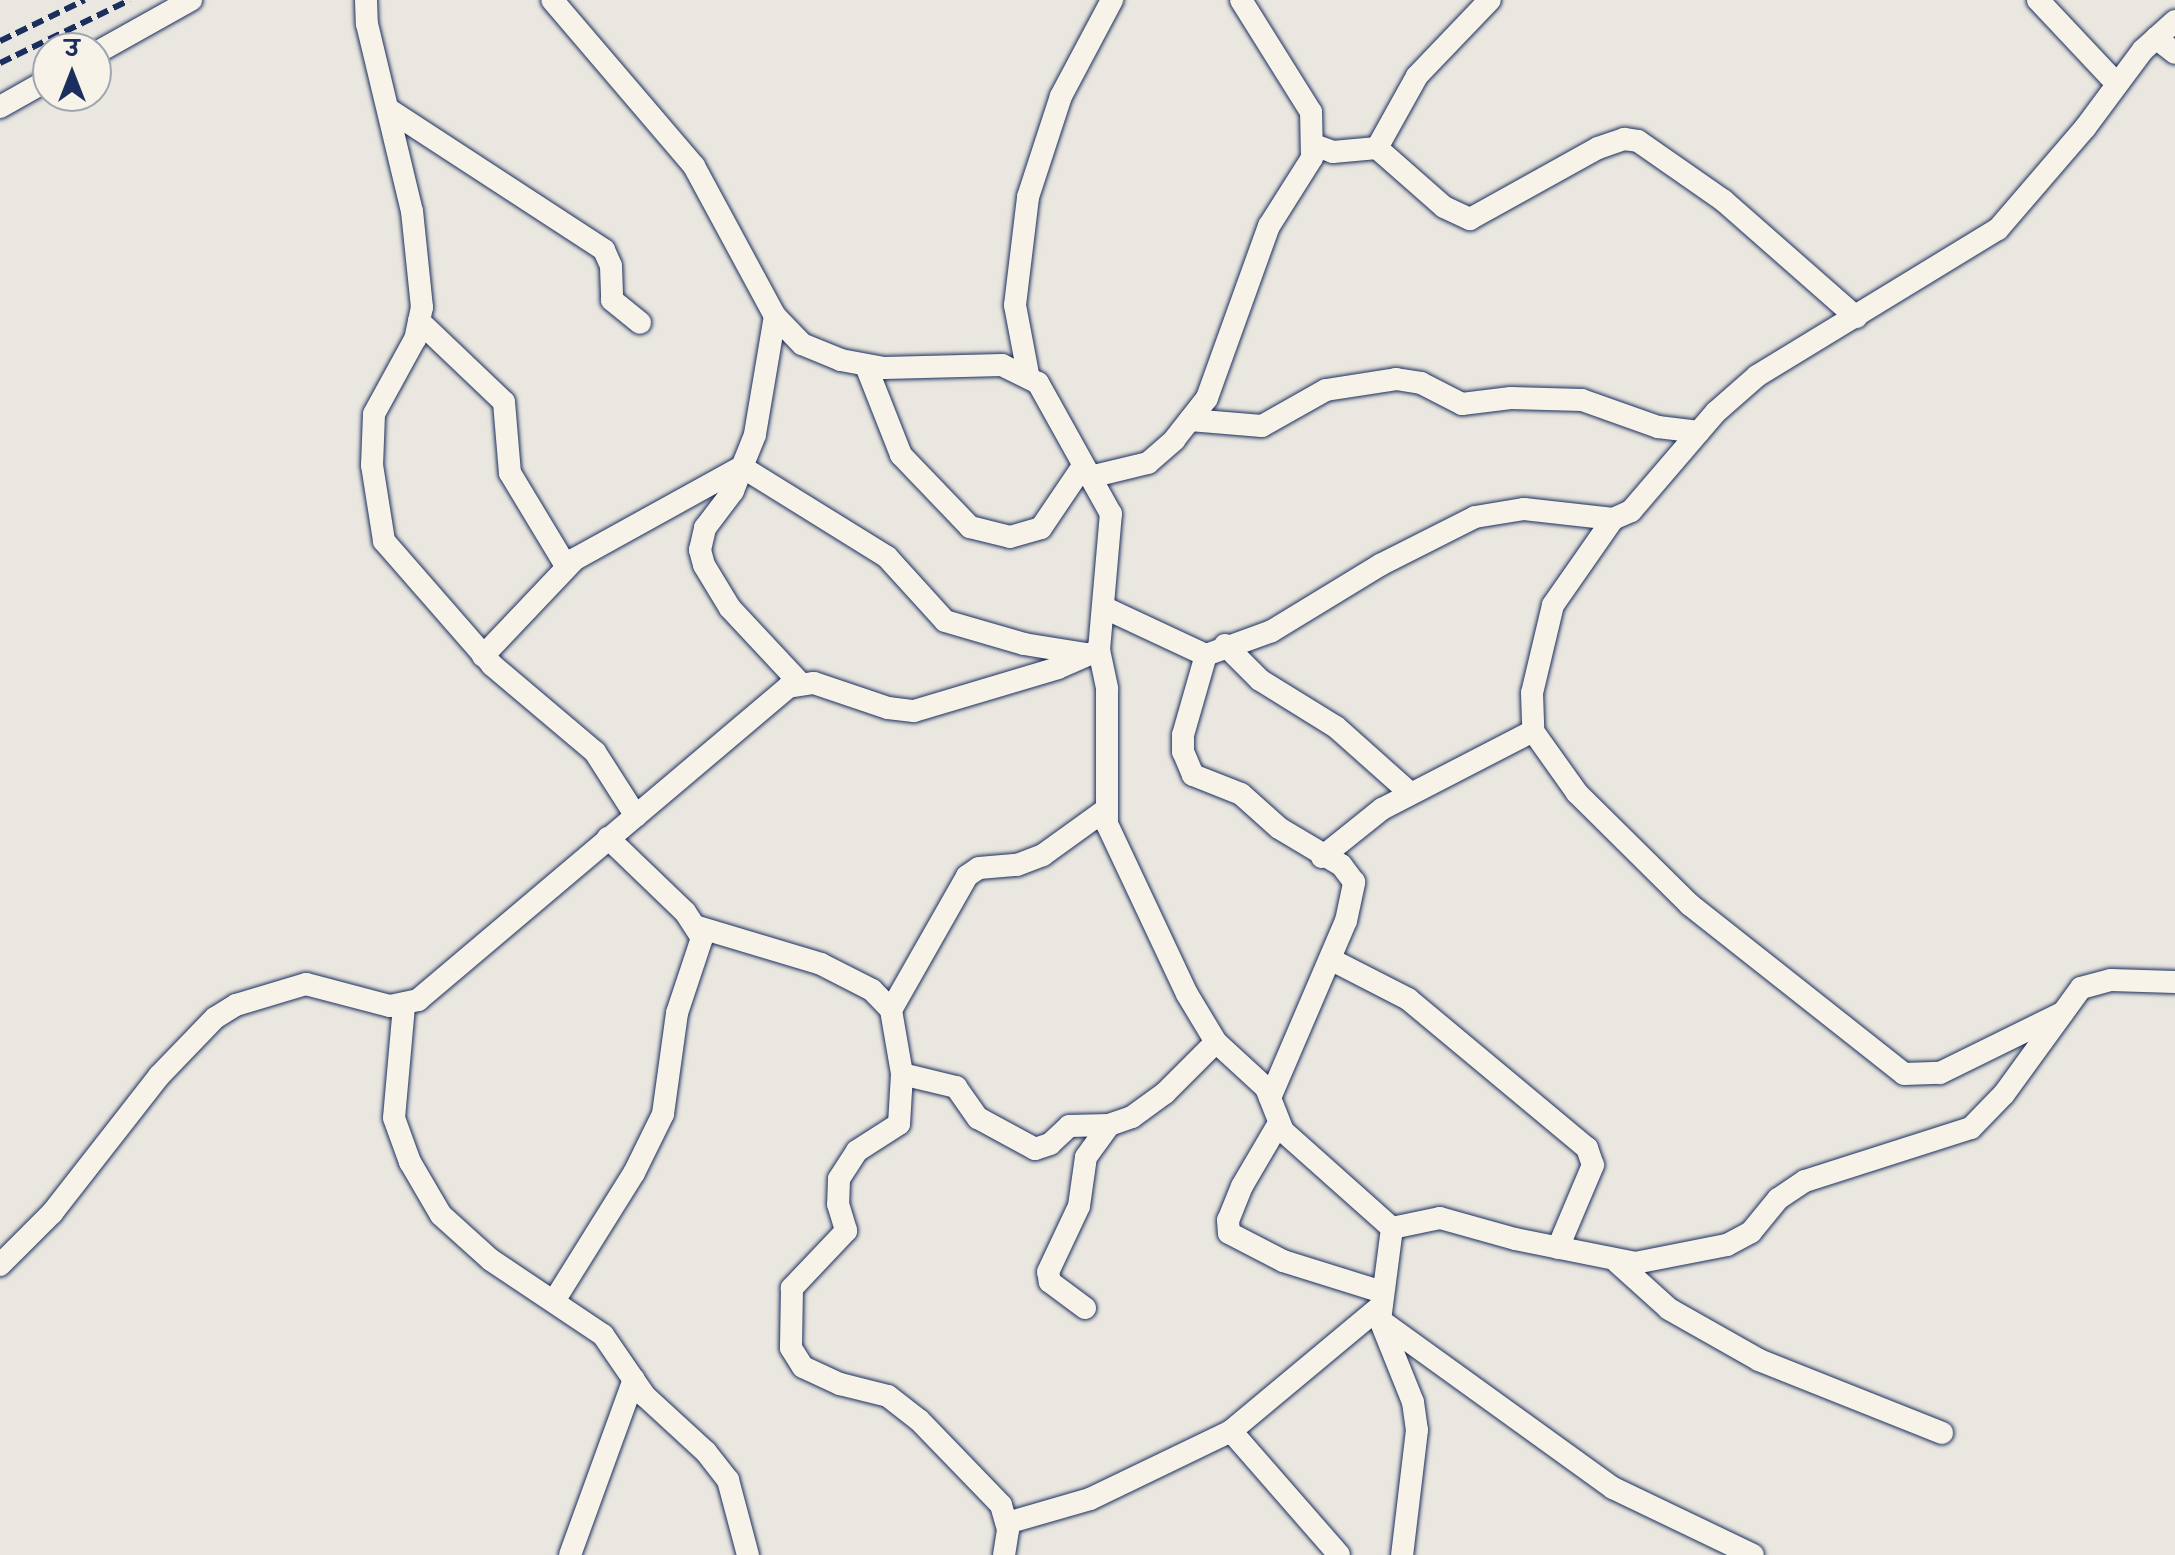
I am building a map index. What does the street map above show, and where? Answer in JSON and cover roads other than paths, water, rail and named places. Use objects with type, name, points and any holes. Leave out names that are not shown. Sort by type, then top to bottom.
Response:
[{"type":"street","points":[[112,44],[191,0]]},
{"type":"street","points":[[366,0],[420,258],[419,321],[410,349],[374,414],[379,514],[384,541],[396,560],[483,656],[595,752],[636,816]]},
{"type":"street","points":[[552,0],[694,166],[775,316],[802,344],[866,366],[988,364],[1028,374]]},
{"type":"street","points":[[1112,0],[1061,96],[1028,197],[1015,305],[1028,374],[1045,394],[1111,514],[1105,608],[1094,652],[1107,689],[1104,811],[1111,837],[1216,1042],[1258,1078],[1289,1137],[1392,1228]]},
{"type":"street","points":[[866,366],[901,455],[970,527],[996,535],[1031,534],[1058,510],[1086,471],[1148,463],[1190,420],[1222,369],[1269,226],[1307,166],[1314,145],[1304,97],[1241,0]]},
{"type":"street","points":[[1377,148],[1417,76],[1490,0]]},
{"type":"street","points":[[2038,0],[2117,84]]},
{"type":"street","points":[[1270,1098],[1353,901],[1354,882],[1341,865],[1322,857],[1279,828],[1251,800],[1204,782],[1187,764],[1185,716],[1216,650],[1272,631],[1380,565],[1475,517],[1524,509],[1613,519],[1631,511],[1699,432],[1757,376],[1998,229],[2156,38],[2175,21]]},
{"type":"street","points":[[2156,38],[2175,53]]},
{"type":"street","points":[[0,107],[32,89]]},
{"type":"street","points":[[388,109],[604,250],[611,266],[612,300],[640,323]]},
{"type":"street","points":[[1314,145],[1333,152],[1377,148],[1444,207],[1470,219],[1598,148],[1624,139],[1638,141],[1724,201],[1856,317]]},
{"type":"street","points":[[775,316],[755,434],[733,491],[701,539],[704,565],[730,608],[800,683],[914,711],[1094,652]]},
{"type":"street","points":[[419,321],[504,402],[510,473],[566,566]]},
{"type":"street","points":[[1190,420],[1262,426],[1326,390],[1396,379],[1421,383],[1462,404],[1511,398],[1582,400],[1658,427],[1699,432]]},
{"type":"street","points":[[483,656],[566,566],[691,491],[742,467]]},
{"type":"street","points":[[742,467],[887,557],[945,621],[1024,644],[1094,652]]},
{"type":"street","points":[[1613,519],[1553,605],[1532,693],[1533,731],[1577,793],[1670,887],[1904,1074],[1940,1073],[2062,1013]]},
{"type":"street","points":[[1105,608],[1216,650],[1336,727],[1410,793]]},
{"type":"street","points":[[0,1265],[52,1213],[159,1076],[215,1018],[247,1001],[306,984],[404,1006],[433,989],[772,699],[800,683]]},
{"type":"street","points":[[1322,857],[1358,825],[1410,793],[1533,731]]},
{"type":"street","points":[[891,1010],[967,876],[979,868],[1017,865],[1043,855],[1104,811]]},
{"type":"street","points":[[608,838],[698,927],[821,964],[872,990],[891,1010],[902,1074],[899,1124],[857,1151],[839,1179],[838,1204],[846,1223],[842,1238],[812,1262],[792,1288],[791,1348],[794,1358],[816,1374],[874,1390],[902,1404],[984,1483],[1007,1523],[1004,1555]]},
{"type":"street","points":[[554,1301],[634,1173],[663,1114],[677,1013],[700,947],[698,927]]},
{"type":"street","points":[[1330,959],[1425,1012],[1587,1148],[1593,1165],[1558,1248]]},
{"type":"street","points":[[1392,1228],[1440,1218],[1617,1262],[1677,1259],[1727,1245],[1751,1232],[1778,1199],[1805,1181],[1971,1128],[2004,1094],[2081,988],[2092,983],[2175,982]]},
{"type":"street","points":[[404,1006],[393,1092],[394,1118],[410,1162],[441,1215],[459,1234],[603,1335],[634,1379],[728,1480],[748,1555]]},
{"type":"street","points":[[902,1074],[956,1087],[978,1118],[1035,1149],[1050,1144],[1069,1126],[1109,1125],[1132,1117],[1165,1093],[1216,1042]]},
{"type":"street","points":[[1279,1123],[1242,1186],[1228,1220],[1229,1233],[1381,1306],[1605,1483],[1753,1555]]},
{"type":"street","points":[[1085,1308],[1050,1282],[1048,1272],[1079,1206],[1086,1157],[1109,1125]]},
{"type":"street","points":[[1392,1228],[1381,1306],[1415,1415],[1416,1451],[1402,1555]]},
{"type":"street","points":[[1617,1262],[1669,1309],[1759,1360],[1942,1433]]},
{"type":"street","points":[[1007,1523],[1090,1499],[1231,1431],[1381,1306]]},
{"type":"street","points":[[570,1555],[634,1379]]},
{"type":"street","points":[[1231,1431],[1339,1555]]},
{"type":"railway","points":[[0,41],[85,0]]},
{"type":"railway","points":[[0,63],[130,0]]}]
